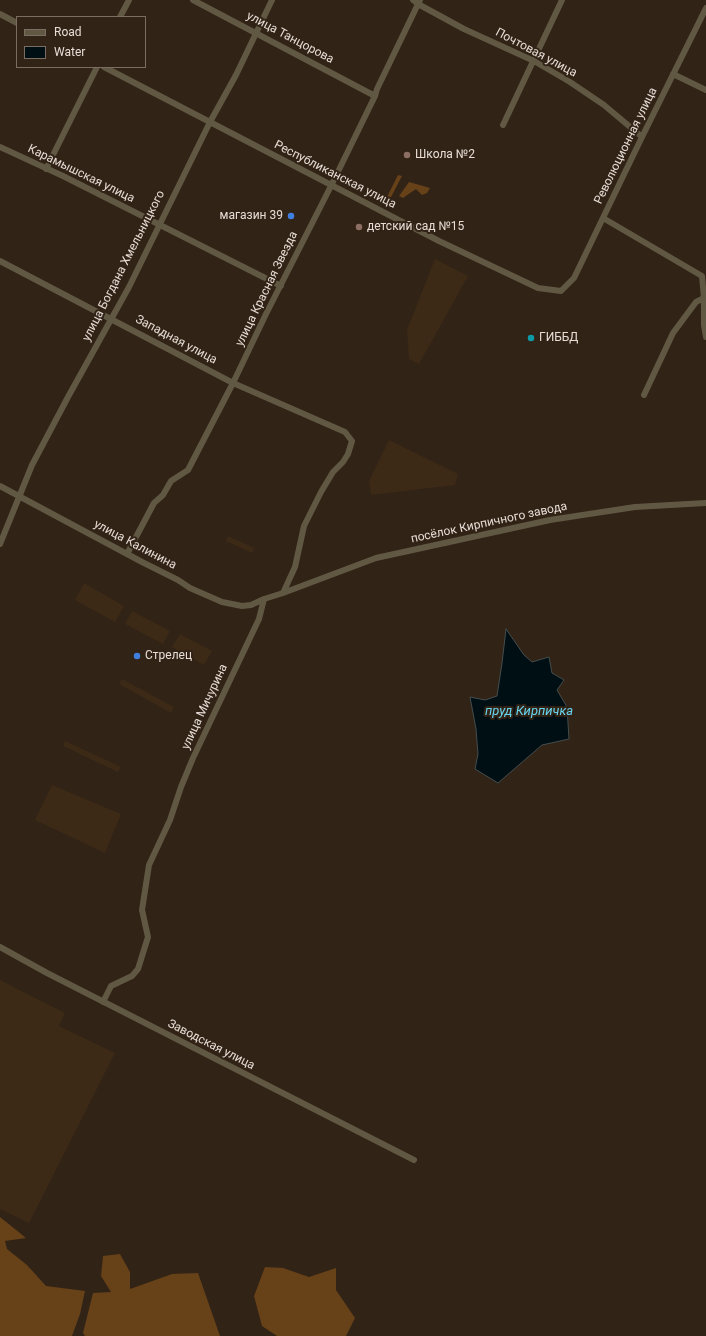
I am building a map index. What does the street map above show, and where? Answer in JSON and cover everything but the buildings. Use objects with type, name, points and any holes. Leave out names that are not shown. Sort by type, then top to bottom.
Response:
[{"type":"street","points":[[120,16],[128,0]]},
{"type":"street","name":"улица Танцорова","points":[[193,0],[375,96]]},
{"type":"street","name":"улица Богдана Хмельницкого","points":[[0,544],[32,465],[129,287],[210,122],[257,33],[272,0]]},
{"type":"street","points":[[503,125],[562,0]]},
{"type":"street","name":"Почтовая улица","points":[[417,1],[464,29],[534,61],[570,82],[604,105],[642,136]]},
{"type":"street","name":"улица Красная Звезда","points":[[127,554],[154,503],[163,495],[171,481],[188,470],[233,383],[375,96],[417,1]]},
{"type":"street","name":"Революционная улица","points":[[561,291],[574,278],[642,136],[706,8]]},
{"type":"street","points":[[0,14],[16,22]]},
{"type":"street","points":[[46,169],[96,68]]},
{"type":"street","name":"Республиканская улица","points":[[106,68],[439,241],[538,288],[561,291]]},
{"type":"street","points":[[673,74],[706,90]]},
{"type":"street","name":"Карамышская улица","points":[[0,147],[159,224],[281,286]]},
{"type":"street","points":[[603,218],[702,276],[705,298],[704,325],[706,338]]},
{"type":"street","name":"Западная улица","points":[[0,261],[233,383],[346,432],[352,441],[348,454],[333,472],[304,526],[294,567],[283,593]]},
{"type":"street","points":[[644,395],[672,333],[696,302],[705,298]]},
{"type":"street","name":"улица Калинина","points":[[0,486],[190,588],[222,602],[242,606],[251,605],[264,599]]},
{"type":"street","name":"посёлок Кирпичного завода","points":[[283,593],[376,558],[550,520],[634,508],[706,503]]},
{"type":"street","points":[[264,599],[283,593]]},
{"type":"street","name":"улица Мичурина","points":[[103,1002],[111,986],[132,976],[138,969],[148,937],[142,910],[149,865],[170,820],[193,758],[259,619],[264,599]]},
{"type":"street","name":"Заводская улица","points":[[0,947],[103,1002],[414,1160]]},
{"type":"shaded area","points":[[398,175],[402,176],[390,199],[387,197]]},
{"type":"shaded area","points":[[409,182],[430,188],[427,193],[422,195],[416,189],[403,198],[399,196]]},
{"type":"shaded area","points":[[435,259],[468,276],[419,364],[409,359],[407,330]]},
{"type":"shaded area","points":[[389,440],[458,474],[455,485],[371,495],[369,481]]},
{"type":"shaded area","points":[[228,536],[254,548],[252,553],[226,541]]},
{"type":"shaded area","points":[[84,583],[124,606],[115,622],[75,600]]},
{"type":"shaded area","points":[[132,611],[170,631],[163,644],[125,624]]},
{"type":"shaded area","points":[[180,634],[212,651],[204,665],[172,647]]},
{"type":"shaded area","points":[[122,679],[174,707],[171,713],[119,684]]},
{"type":"shaded area","points":[[65,741],[121,767],[118,772],[63,746]]},
{"type":"shaded area","points":[[52,785],[121,814],[105,853],[35,820]]},
{"type":"shaded area","points":[[0,980],[65,1013],[59,1026],[115,1053],[29,1223],[0,1209]]},
{"type":"shaded area","points":[[0,1217],[26,1238],[5,1241],[7,1249],[27,1265],[46,1286],[85,1291],[80,1314],[72,1336],[0,1336]]},
{"type":"shaded area","points":[[120,1254],[130,1272],[130,1289],[172,1274],[198,1273],[220,1336],[85,1336],[83,1333],[93,1293],[111,1292],[101,1276],[103,1256]]},
{"type":"shaded area","points":[[265,1267],[283,1268],[309,1277],[336,1268],[336,1290],[355,1318],[346,1336],[277,1336],[262,1326],[254,1296]]},
{"type":"water","name":"пруд Кирпичка","points":[[506,629],[524,655],[532,662],[549,657],[552,673],[564,680],[557,690],[567,707],[569,739],[542,745],[498,783],[475,769],[478,754],[476,729],[470,697],[485,700],[497,696]]},
{"type":"place","name":"Школа №2","points":[[407,155]]},
{"type":"place","name":"магазин 39","points":[[291,216]]},
{"type":"place","name":"детский сад №15","points":[[359,227]]},
{"type":"place","name":"ГИББД","points":[[531,338]]},
{"type":"place","name":"Стрелец","points":[[137,656]]}]
